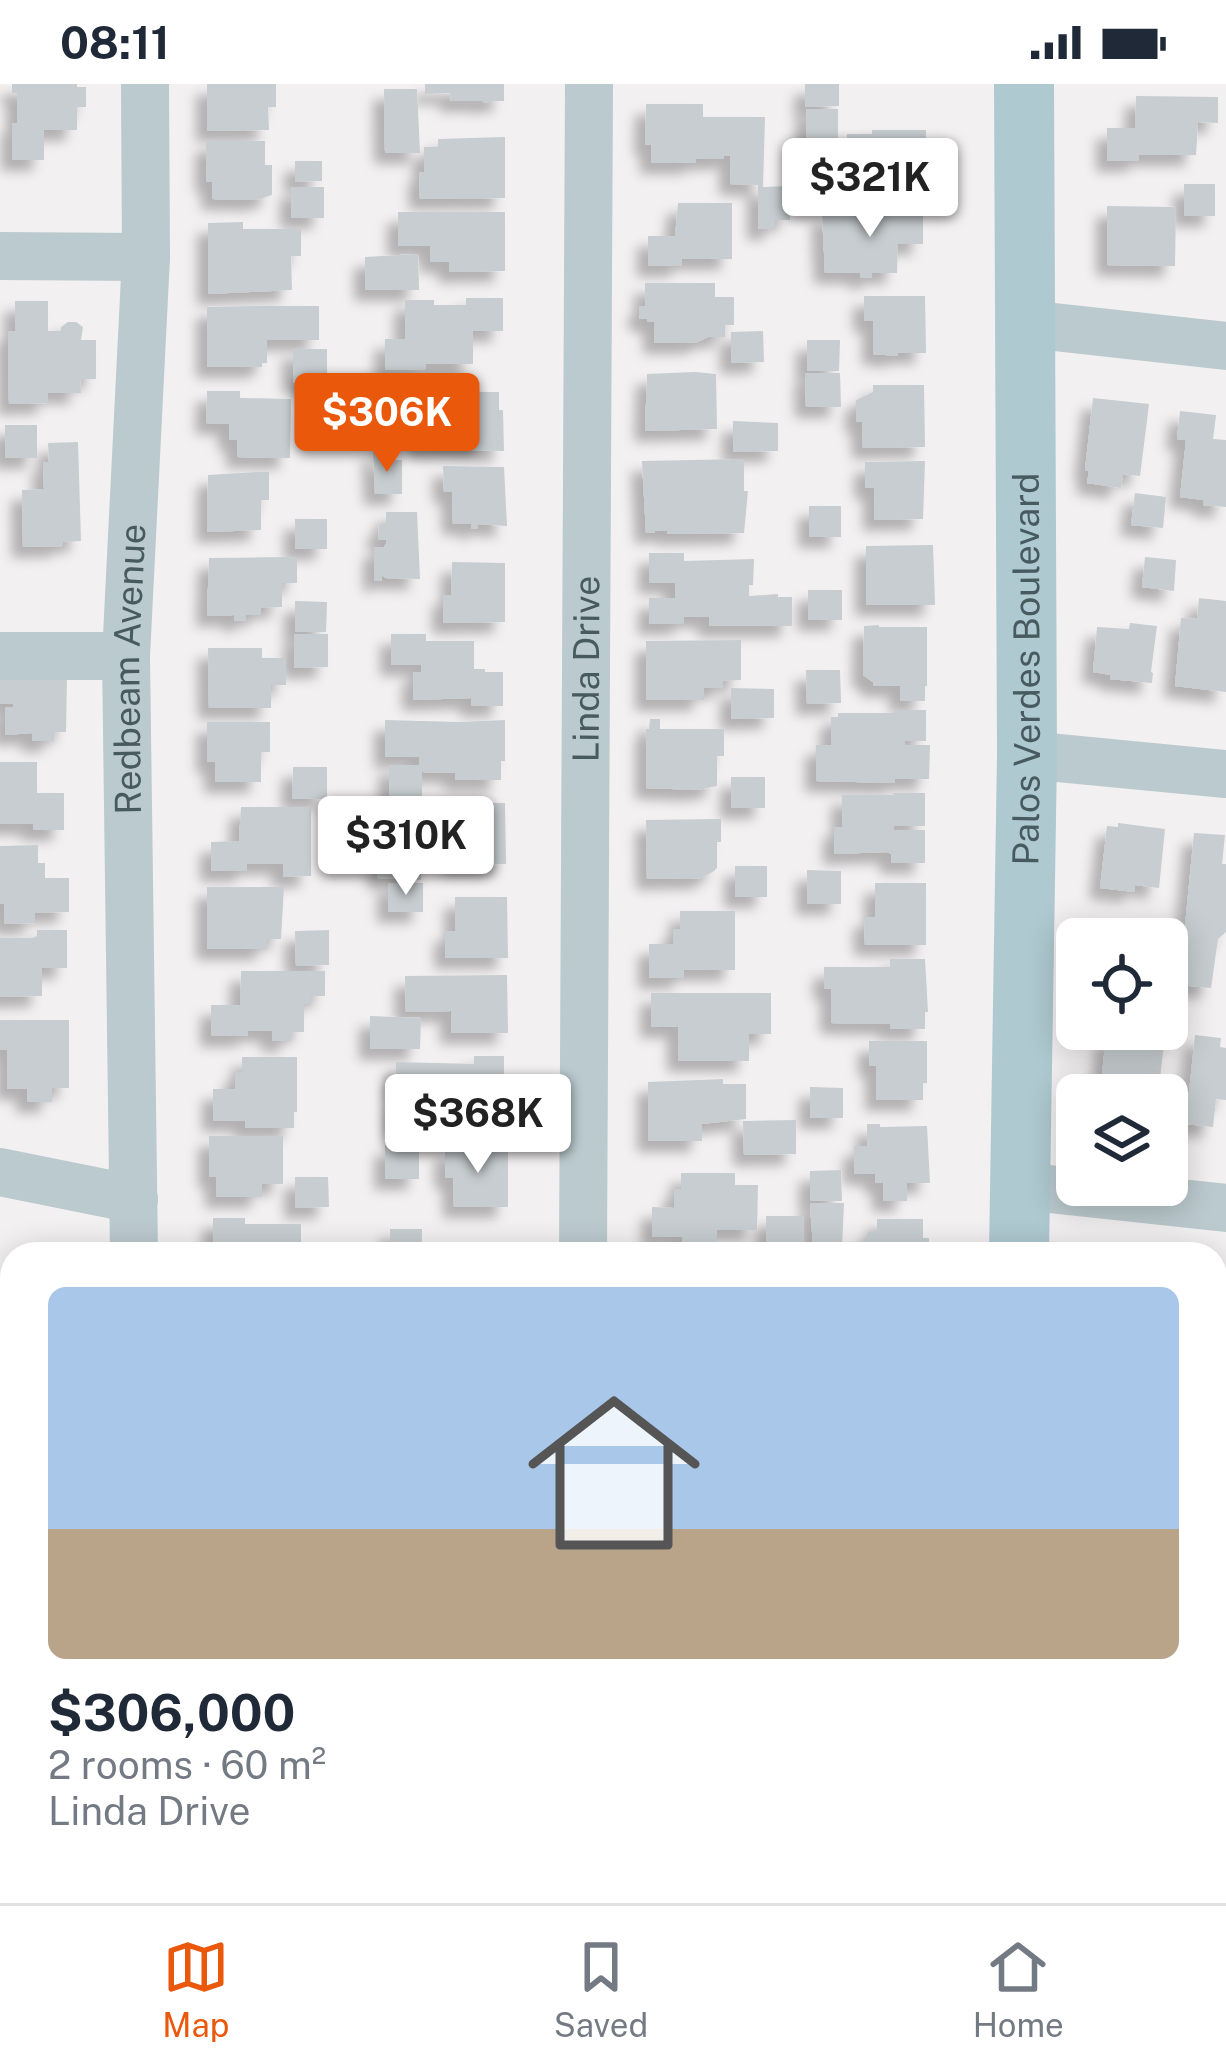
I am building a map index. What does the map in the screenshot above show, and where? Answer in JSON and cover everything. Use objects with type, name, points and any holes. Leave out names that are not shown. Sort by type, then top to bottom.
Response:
[{"type":"main road","name":"Palos Verdes Boulevard","points":[[1019,1242],[1027,755],[1024,84]]},
{"type":"street","name":"Redbeam Avenue","points":[[134,1242],[126,656],[146,257],[145,84]]},
{"type":"street","name":"Linda Drive","points":[[583,1242],[589,84]]},
{"type":"street","points":[[0,256],[146,257]]},
{"type":"street","points":[[1027,324],[1226,346]]},
{"type":"street","points":[[0,656],[126,656]]},
{"type":"street","points":[[1027,755],[1226,773]]},
{"type":"street","points":[[0,1172],[134,1198]]},
{"type":"street","points":[[1021,1186],[1226,1208]]},
{"type":"building","points":[[12,84],[86,87],[86,107],[77,107],[77,130],[44,130],[44,160],[12,160],[17,93],[12,93]]},
{"type":"building","points":[[207,84],[276,84],[276,107],[268,107],[269,130],[207,131]]},
{"type":"building","points":[[425,84],[504,84],[504,101],[451,101],[450,93],[425,94]]},
{"type":"building","points":[[805,84],[839,84],[839,106],[805,107]]},
{"type":"building","points":[[384,89],[417,89],[420,153],[385,153]]},
{"type":"building","points":[[1136,96],[1218,97],[1218,123],[1198,122],[1196,155],[1139,155],[1139,161],[1107,161],[1107,128],[1135,128]]},
{"type":"building","points":[[646,104],[703,104],[703,117],[765,117],[763,187],[790,186],[790,220],[775,220],[775,229],[758,229],[758,185],[730,184],[730,156],[696,159],[696,163],[651,163],[651,145],[645,145]]},
{"type":"building","points":[[806,109],[838,109],[838,139],[806,140]]},
{"type":"building","points":[[872,130],[926,130],[925,187],[835,189],[835,154],[847,154],[847,134],[872,134]]},
{"type":"building","points":[[505,137],[505,198],[420,199],[424,147],[438,147],[438,139]]},
{"type":"building","points":[[206,141],[265,141],[265,165],[272,165],[272,195],[257,200],[212,199],[212,182],[206,181]]},
{"type":"building","points":[[295,161],[322,161],[322,181],[295,182]]},
{"type":"building","points":[[1184,184],[1215,184],[1215,216],[1184,216]]},
{"type":"building","points":[[291,187],[324,187],[324,218],[291,218]]},
{"type":"building","points":[[678,203],[732,203],[732,259],[682,259],[682,266],[648,266],[648,236],[675,236]]},
{"type":"building","points":[[892,205],[923,205],[923,244],[898,244],[897,273],[860,278],[860,273],[825,273],[822,213],[892,214]]},
{"type":"building","points":[[1107,206],[1176,207],[1175,266],[1107,265]]},
{"type":"building","points":[[398,212],[505,212],[505,271],[449,272],[449,262],[430,262],[430,246],[398,246]]},
{"type":"building","points":[[243,222],[243,229],[301,229],[301,256],[291,256],[292,290],[208,294],[208,223]]},
{"type":"building","points":[[418,254],[419,290],[365,290],[365,257]]},
{"type":"building","points":[[645,283],[715,283],[715,297],[734,297],[734,325],[725,325],[725,337],[654,343],[654,322],[639,319],[639,306],[645,306]]},
{"type":"building","points":[[864,296],[925,296],[926,353],[873,354],[873,321],[864,321]]},
{"type":"building","points":[[466,298],[503,298],[503,331],[473,331],[473,364],[385,370],[385,339],[405,339],[405,300],[466,305]]},
{"type":"building","points":[[15,301],[48,301],[48,331],[61,331],[68,322],[76,322],[83,327],[81,340],[96,340],[96,379],[80,379],[81,393],[48,393],[48,403],[9,404],[8,331],[15,331]]},
{"type":"building","points":[[319,306],[319,340],[267,340],[267,363],[262,367],[207,367],[207,307]]},
{"type":"building","points":[[763,331],[764,362],[731,363],[731,332]]},
{"type":"building","points":[[807,340],[840,340],[839,371],[807,371]]},
{"type":"building","points":[[293,349],[327,349],[327,383],[293,383]]},
{"type":"building","points":[[805,373],[840,373],[841,407],[806,407]]},
{"type":"building","points":[[647,374],[716,374],[717,429],[645,431]]},
{"type":"building","points":[[419,375],[419,405],[386,406],[386,376]]},
{"type":"building","points":[[873,385],[924,385],[925,447],[863,448],[856,400],[873,392]]},
{"type":"building","points":[[207,391],[240,391],[240,398],[291,399],[290,458],[237,457],[237,440],[229,440],[229,424],[206,423]]},
{"type":"building","points":[[453,392],[499,392],[504,451],[418,449],[420,411],[453,414]]},
{"type":"building","points":[[1093,398],[1149,404],[1140,476],[1123,474],[1121,488],[1087,483]]},
{"type":"building","points":[[1180,411],[1216,415],[1213,439],[1226,440],[1226,507],[1180,497],[1186,440],[1177,439]]},
{"type":"building","points":[[733,421],[778,423],[778,451],[733,452]]},
{"type":"building","points":[[5,425],[37,425],[37,458],[5,458]]},
{"type":"building","points":[[78,442],[81,541],[23,547],[22,490],[44,489],[48,443]]},
{"type":"building","points":[[373,449],[383,449],[383,460],[402,460],[402,494],[375,494]]},
{"type":"building","points":[[744,459],[744,491],[748,491],[744,533],[646,533],[642,461]]},
{"type":"building","points":[[925,461],[923,519],[874,520],[874,488],[865,488],[865,462]]},
{"type":"building","points":[[443,466],[504,467],[507,526],[477,524],[478,529],[471,529],[471,524],[453,524],[452,492],[444,492]]},
{"type":"building","points":[[269,472],[269,500],[261,500],[261,530],[207,532],[208,475]]},
{"type":"building","points":[[1135,493],[1166,497],[1163,528],[1131,525]]},
{"type":"building","points":[[809,506],[841,506],[841,537],[809,537]]},
{"type":"building","points":[[386,512],[417,512],[420,579],[382,575],[382,581],[374,581],[374,547],[386,544],[378,540]]},
{"type":"building","points":[[295,519],[327,519],[327,549],[295,549]]},
{"type":"building","points":[[933,545],[935,605],[866,605],[866,546]]},
{"type":"building","points":[[649,553],[684,553],[684,561],[754,559],[749,596],[792,597],[792,626],[709,626],[709,617],[684,617],[684,624],[649,624],[649,598],[675,598],[675,583],[649,583]]},
{"type":"building","points":[[297,557],[297,583],[282,583],[282,607],[261,608],[261,615],[246,615],[246,620],[234,621],[234,615],[207,616],[209,558]]},
{"type":"building","points":[[1145,557],[1176,560],[1174,591],[1142,587]]},
{"type":"building","points":[[452,562],[505,563],[505,622],[443,623],[443,595],[451,595]]},
{"type":"building","points":[[808,590],[842,590],[842,620],[808,620]]},
{"type":"building","points":[[1199,598],[1226,601],[1226,692],[1175,686],[1181,618],[1197,619]]},
{"type":"building","points":[[295,601],[327,602],[326,632],[295,632]]},
{"type":"building","points":[[1130,623],[1157,626],[1152,683],[1110,679],[1111,675],[1093,672],[1097,627],[1129,629]]},
{"type":"building","points":[[864,626],[927,627],[925,701],[900,701],[900,686],[873,686],[863,675]]},
{"type":"building","points":[[294,634],[328,634],[328,667],[294,668]]},
{"type":"building","points":[[391,634],[426,634],[426,641],[474,641],[474,669],[503,672],[503,706],[471,706],[471,698],[413,700],[413,672],[421,672],[421,665],[391,665]]},
{"type":"building","points":[[741,640],[741,680],[723,681],[723,688],[704,688],[704,700],[646,700],[646,641]]},
{"type":"building","points":[[208,648],[262,648],[262,658],[286,658],[286,685],[271,685],[271,708],[209,708]]},
{"type":"building","points":[[806,670],[840,670],[841,703],[807,704]]},
{"type":"building","points":[[0,674],[67,675],[66,732],[54,732],[54,741],[32,741],[32,733],[5,735],[5,707],[13,704],[0,704]]},
{"type":"building","points":[[731,688],[774,689],[774,718],[731,719]]},
{"type":"building","points":[[926,710],[926,741],[905,741],[905,745],[930,745],[929,779],[816,781],[816,745],[831,745],[831,717]]},
{"type":"building","points":[[650,719],[660,719],[660,729],[724,729],[724,756],[717,756],[717,786],[646,788]]},
{"type":"building","points":[[385,720],[505,720],[501,780],[455,780],[455,773],[422,772],[422,797],[389,797],[389,765],[419,765],[419,757],[385,757]]},
{"type":"building","points":[[207,722],[270,722],[270,752],[261,752],[261,782],[215,782],[215,762],[207,762]]},
{"type":"building","points":[[0,762],[37,762],[37,793],[64,793],[64,830],[0,824]]},
{"type":"building","points":[[293,767],[327,767],[327,799],[292,799]]},
{"type":"building","points":[[731,777],[765,777],[765,808],[731,808]]},
{"type":"building","points":[[925,793],[925,826],[894,826],[894,830],[925,830],[925,863],[891,863],[887,852],[834,854],[834,827],[842,827],[842,795]]},
{"type":"building","points":[[428,803],[505,803],[506,864],[454,865],[454,832],[428,832]]},
{"type":"building","points":[[241,807],[311,807],[311,876],[283,877],[283,864],[211,871],[211,842],[239,841]]},
{"type":"building","points":[[721,819],[714,871],[702,878],[647,879],[646,820]]},
{"type":"building","points":[[1118,823],[1165,829],[1159,888],[1135,885],[1135,892],[1100,888],[1107,826],[1118,827]]},
{"type":"building","points":[[1194,833],[1225,835],[1226,932],[1218,939],[1211,988],[1188,986],[1186,918]]},
{"type":"building","points":[[38,845],[38,863],[45,863],[45,878],[69,878],[69,912],[35,913],[35,923],[4,924],[0,846]]},
{"type":"building","points":[[387,847],[421,847],[421,880],[378,878],[377,862],[387,862]]},
{"type":"building","points":[[735,866],[767,866],[767,897],[735,897]]},
{"type":"building","points":[[807,870],[841,871],[841,904],[807,904]]},
{"type":"building","points":[[388,883],[423,883],[423,912],[388,912]]},
{"type":"building","points":[[875,883],[926,883],[926,945],[865,945],[864,917],[875,917]]},
{"type":"building","points":[[207,887],[284,887],[281,939],[267,939],[267,949],[207,949]]},
{"type":"building","points":[[455,897],[507,897],[508,958],[445,958],[445,931],[455,931]]},
{"type":"building","points":[[680,911],[735,911],[735,970],[684,970],[684,978],[649,978],[649,944],[673,944],[673,929],[680,929]]},
{"type":"building","points":[[37,930],[67,930],[67,968],[42,968],[42,996],[0,997],[0,938],[33,938]]},
{"type":"building","points":[[329,930],[329,965],[296,966],[295,931]]},
{"type":"building","points":[[890,959],[925,959],[925,1029],[831,1023],[831,989],[824,989],[824,967],[890,967]]},
{"type":"building","points":[[241,971],[325,971],[325,996],[311,996],[311,1004],[304,1004],[304,1032],[291,1032],[291,1041],[272,1041],[272,1031],[211,1036],[211,1005],[240,1005]]},
{"type":"building","points":[[507,975],[508,1033],[451,1033],[451,1011],[406,1012],[405,976]]},
{"type":"building","points":[[651,993],[771,993],[771,1034],[749,1034],[749,1061],[678,1061],[678,1027],[651,1027]]},
{"type":"building","points":[[370,1016],[421,1018],[420,1049],[370,1049]]},
{"type":"building","points":[[0,1020],[69,1020],[69,1088],[52,1088],[52,1102],[27,1102],[27,1089],[7,1089],[7,1050],[0,1050]]},
{"type":"building","points":[[1195,1035],[1221,1038],[1220,1047],[1226,1048],[1226,1100],[1216,1099],[1213,1127],[1188,1124]]},
{"type":"building","points":[[869,1041],[927,1041],[923,1100],[876,1100],[876,1066],[869,1066]]},
{"type":"building","points":[[1104,1050],[1163,1050],[1160,1074],[1102,1074]]},
{"type":"building","points":[[474,1056],[504,1056],[504,1095],[479,1095],[480,1123],[396,1125],[396,1097],[423,1097],[423,1092],[396,1092],[396,1062],[474,1064]]},
{"type":"building","points":[[242,1057],[297,1057],[294,1128],[245,1128],[245,1121],[213,1121],[213,1089],[235,1089],[235,1072],[242,1072]]},
{"type":"building","points":[[723,1079],[723,1084],[746,1084],[746,1119],[702,1124],[702,1141],[648,1141],[648,1082]]},
{"type":"building","points":[[810,1087],[843,1088],[843,1118],[810,1118]]},
{"type":"building","points":[[796,1120],[796,1154],[744,1155],[743,1121]]},
{"type":"building","points":[[867,1124],[927,1126],[930,1183],[907,1183],[907,1201],[883,1201],[883,1182],[875,1183],[875,1174],[854,1174],[854,1146],[867,1146]]},
{"type":"building","points":[[209,1136],[283,1136],[283,1184],[262,1184],[262,1197],[216,1197],[216,1177],[209,1177]]},
{"type":"building","points":[[385,1145],[419,1145],[419,1179],[385,1179]]},
{"type":"building","points":[[445,1148],[508,1148],[508,1207],[454,1207],[453,1178],[445,1178]]},
{"type":"building","points":[[841,1170],[842,1201],[810,1201],[810,1171]]},
{"type":"building","points":[[681,1173],[735,1173],[735,1185],[758,1185],[757,1230],[717,1230],[717,1242],[652,1237],[652,1207],[674,1208],[674,1189],[681,1189]]},
{"type":"building","points":[[295,1177],[328,1177],[329,1207],[295,1208]]},
{"type":"building","points":[[810,1203],[844,1203],[842,1242],[813,1242]]},
{"type":"building","points":[[766,1216],[804,1216],[804,1242],[766,1242]]},
{"type":"building","points":[[213,1218],[245,1218],[245,1224],[301,1224],[301,1242],[213,1242]]},
{"type":"building","points":[[877,1219],[923,1219],[923,1238],[929,1242],[864,1242],[868,1232],[877,1232]]},
{"type":"building","points":[[390,1229],[422,1229],[422,1242],[390,1242]]}]
